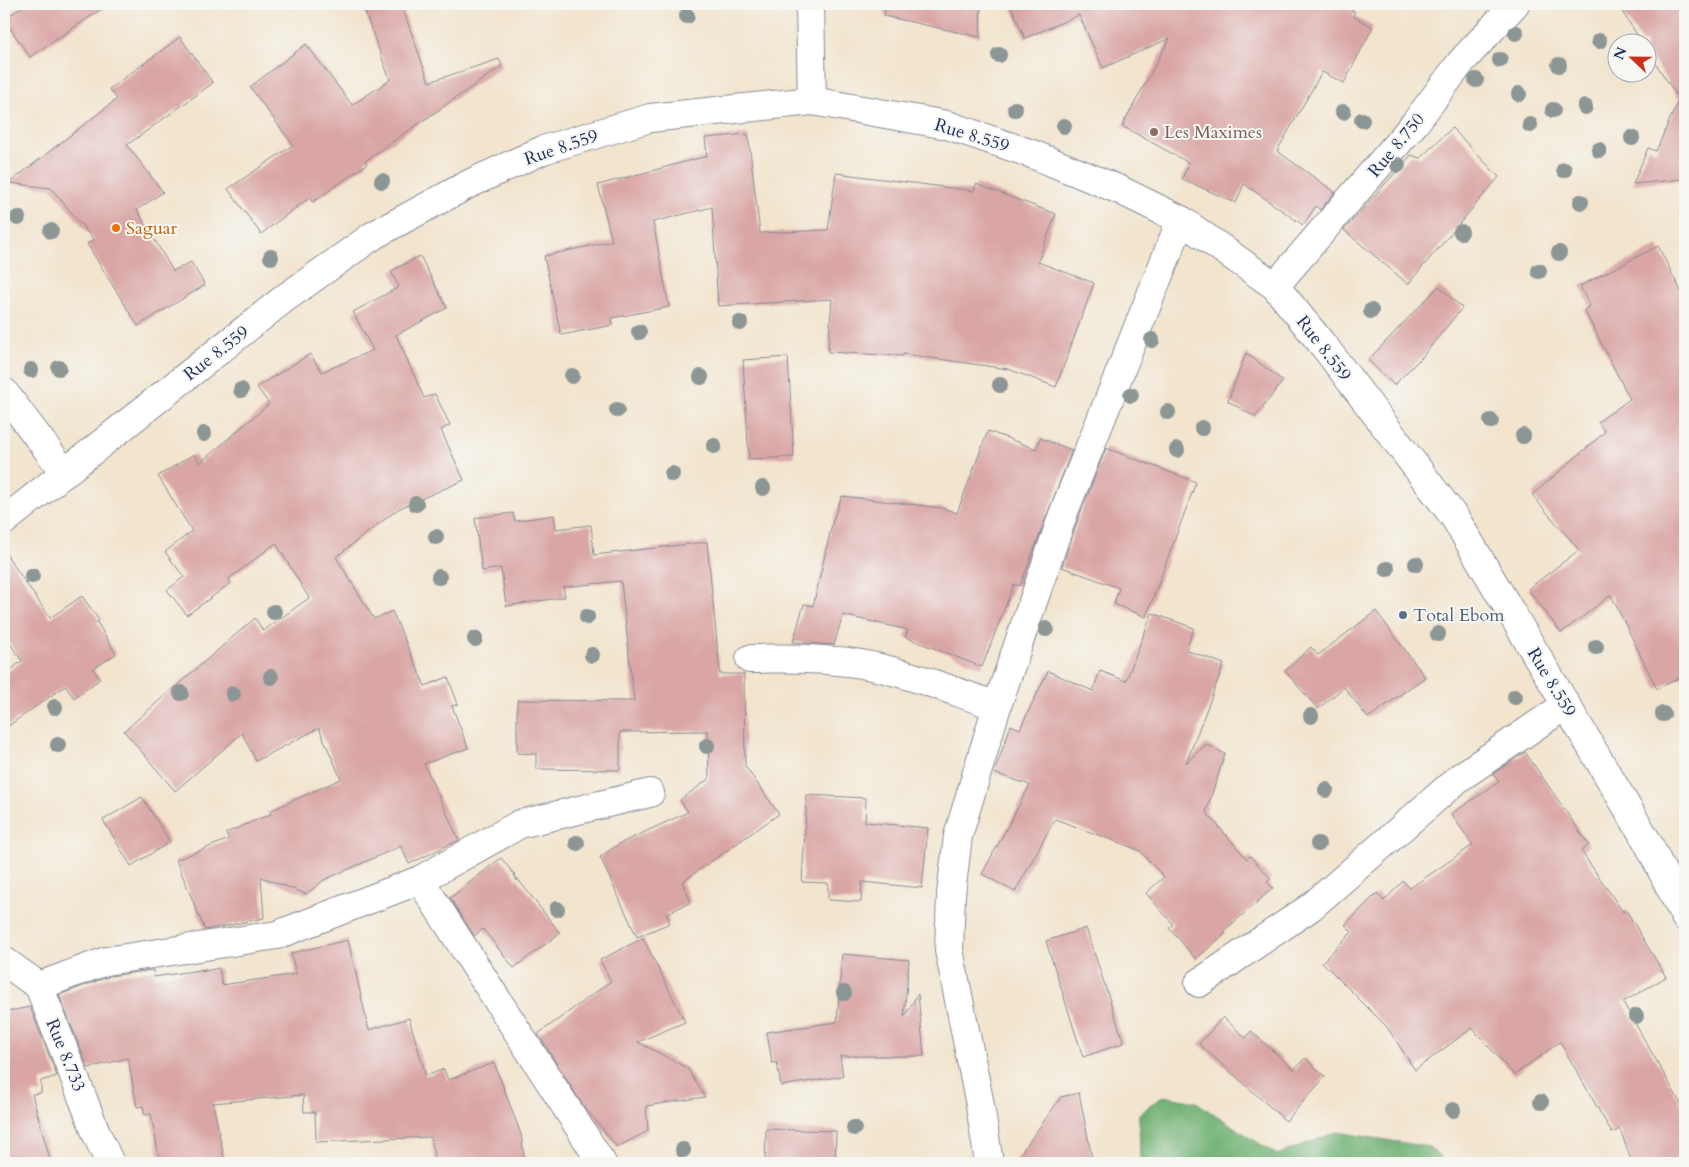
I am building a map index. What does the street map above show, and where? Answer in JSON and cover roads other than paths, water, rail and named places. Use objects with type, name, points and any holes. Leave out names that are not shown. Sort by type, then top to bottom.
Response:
[{"type":"street","points":[[810,4],[812,101]]},
{"type":"street","name":"Rue 8.750","points":[[1275,286],[1415,123],[1462,61],[1515,4]]},
{"type":"street","name":"Rue 8.559","points":[[4,521],[301,287],[374,235],[470,184],[543,150],[650,118],[812,101],[947,125],[1032,154],[1103,182],[1181,220],[1275,286],[1327,350],[1455,518],[1647,841],[1685,917]]},
{"type":"street","points":[[989,1163],[980,1105],[949,950],[951,894],[958,836],[997,706],[1065,509],[1181,220]]},
{"type":"street","points":[[4,392],[65,473]]},
{"type":"street","points":[[750,659],[807,658],[862,664],[912,677],[997,706]]},
{"type":"street","points":[[1198,983],[1311,907],[1460,778],[1566,705]]},
{"type":"street","points":[[4,961],[39,986],[106,961],[276,935],[420,880],[520,824],[650,793]]},
{"type":"street","points":[[420,880],[602,1163]]},
{"type":"street","name":"Rue 8.733","points":[[39,986],[97,1135],[110,1163]]},
{"type":"place","name":"Les Maximes","points":[[1154,132]]},
{"type":"place","name":"Saguar","points":[[116,228]]},
{"type":"place","name":"Total Ebom","points":[[1403,615]]}]
